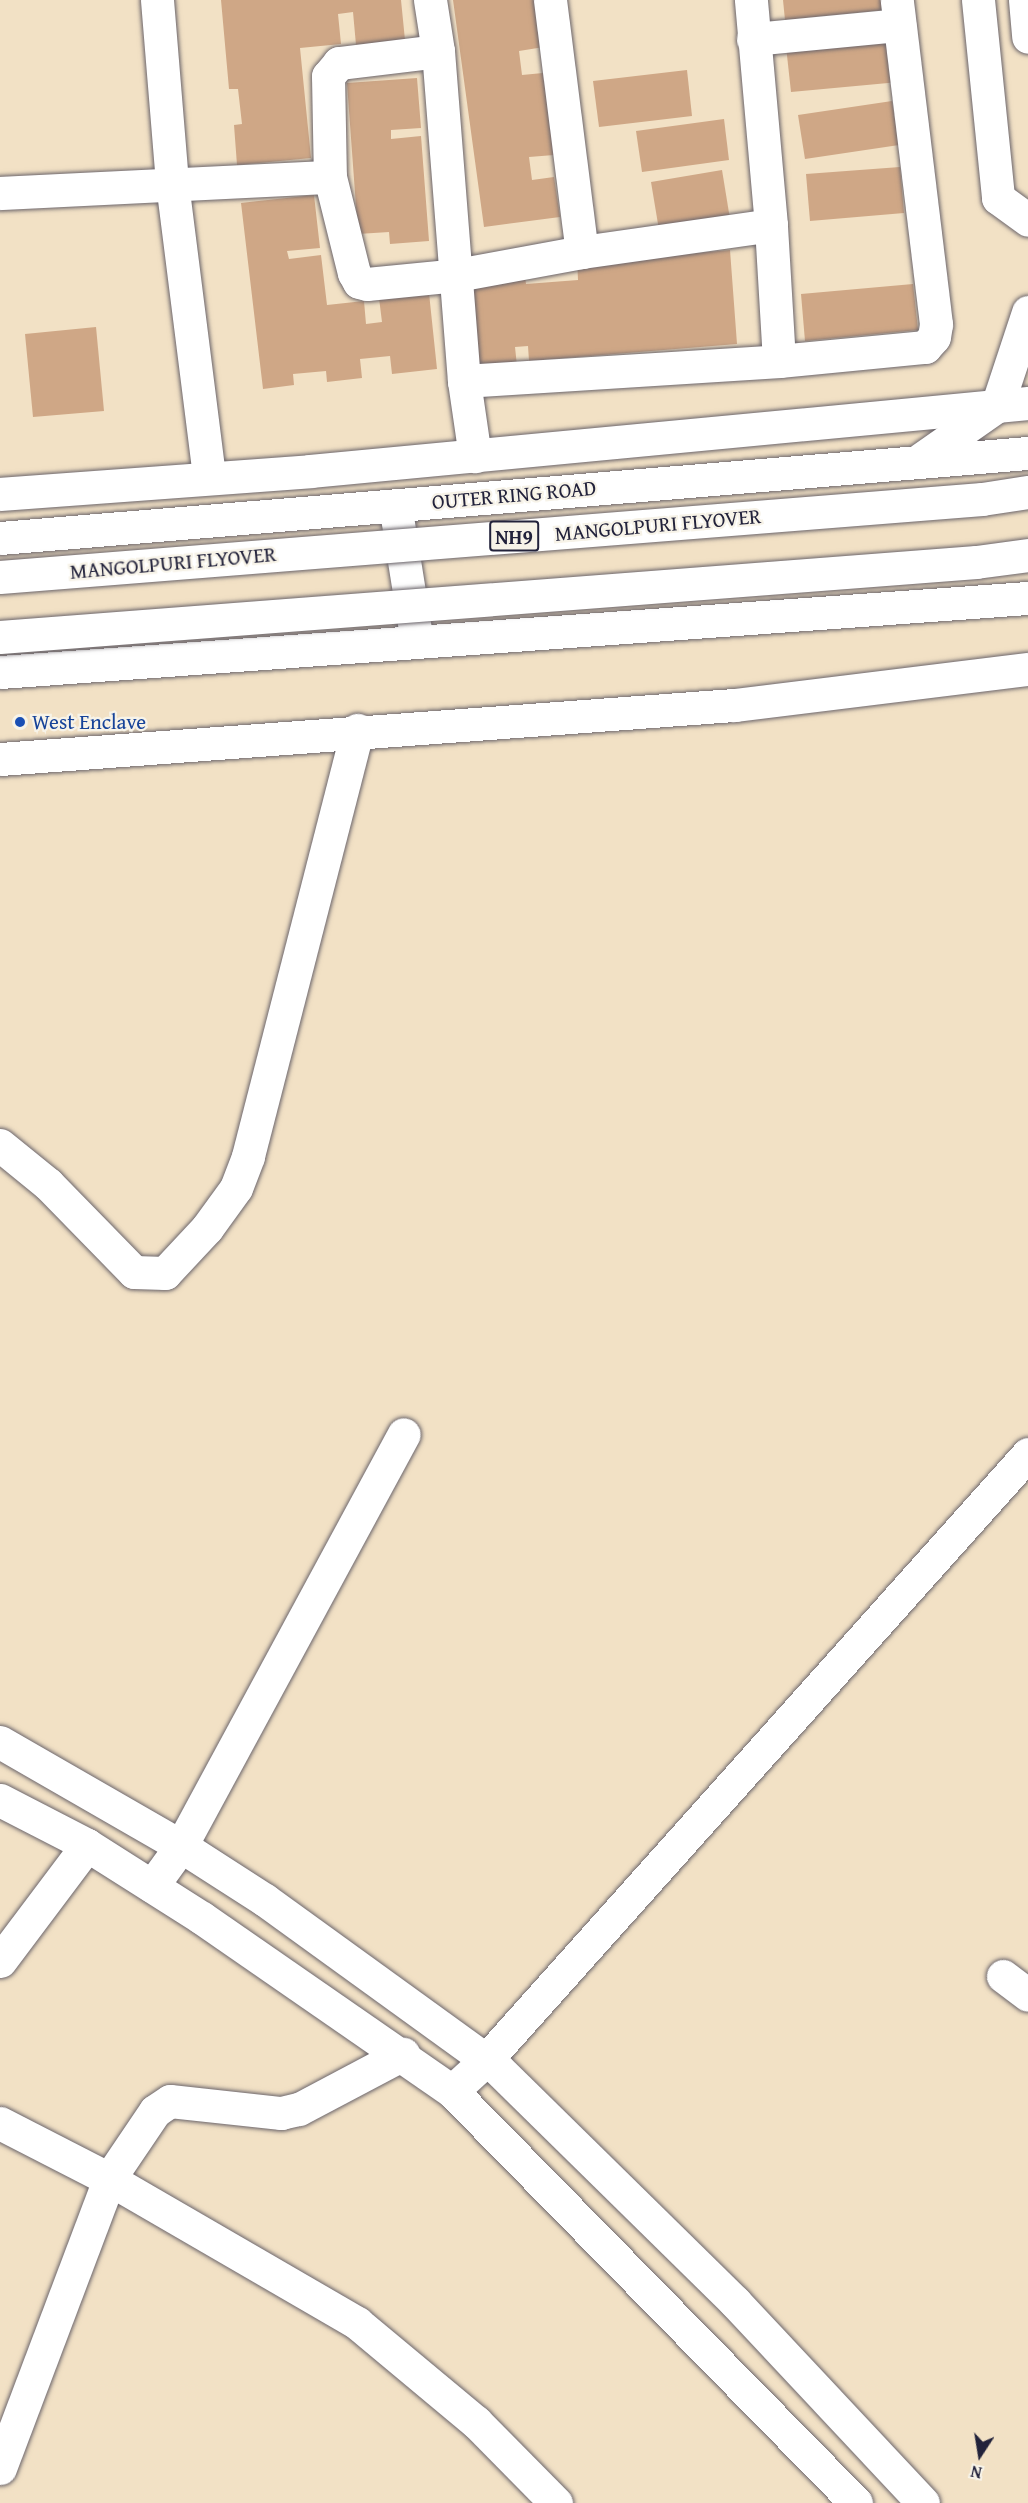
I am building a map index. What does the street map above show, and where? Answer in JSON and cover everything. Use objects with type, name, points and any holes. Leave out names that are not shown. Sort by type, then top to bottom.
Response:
[{"type":"main road","points":[[156,0],[172,183],[209,477]]},
{"type":"main road","points":[[430,0],[438,51],[464,381],[474,456]]},
{"type":"main road","points":[[550,0],[582,252]]},
{"type":"main road","points":[[751,0],[771,225],[779,361]]},
{"type":"main road","points":[[978,0],[998,198],[1028,220]]},
{"type":"main road","points":[[1025,0],[1028,37]]},
{"type":"main road","points":[[464,381],[779,361],[925,347],[934,337],[936,324],[898,12],[753,39]]},
{"type":"main road","points":[[438,51],[339,63],[331,68],[328,76],[330,177],[354,273],[359,282],[366,284],[457,275],[582,252],[771,225]]},
{"type":"main road","points":[[0,193],[330,177]]},
{"type":"main road","points":[[917,462],[1012,405],[1028,312]]},
{"type":"main road","points":[[0,494],[474,456],[1012,405]]},
{"type":"main road","name":"OUTER RING ROAD","points":[[0,538],[1028,453]]},
{"type":"main road","name":"MANGOLPURI FLYOVER","points":[[0,577],[982,499],[1028,492]]},
{"type":"main road","points":[[396,505],[417,642]]},
{"type":"main road","points":[[0,637],[976,562],[1028,555]]},
{"type":"main road","points":[[0,672],[1028,598]]},
{"type":"main road","points":[[0,759],[357,730],[735,705],[1028,669]]},
{"type":"main road","points":[[0,1145],[48,1185],[134,1272],[165,1273],[207,1228],[236,1188],[248,1156],[357,730]]},
{"type":"main road","points":[[152,1886],[181,1846],[404,1434]]},
{"type":"main road","points":[[452,2091],[486,2060],[1028,1454]]},
{"type":"main road","points":[[0,1742],[181,1846],[249,1890],[486,2060],[735,2302],[923,2503]]},
{"type":"main road","points":[[0,1800],[87,1845],[222,1931],[403,2054],[452,2091],[856,2503]]},
{"type":"main road","points":[[0,1960],[87,1845]]},
{"type":"main road","points":[[222,1931],[249,1890]]},
{"type":"main road","points":[[0,2468],[110,2179],[155,2111],[170,2101],[281,2112],[298,2109],[403,2054]]},
{"type":"main road","points":[[0,2123],[110,2179],[357,2323],[476,2422],[556,2503]]},
{"type":"building","points":[[221,0],[401,0],[405,40],[356,45],[353,12],[338,14],[341,44],[300,48],[311,158],[237,165],[234,125],[242,124],[238,89],[229,89]]},
{"type":"building","points":[[453,0],[538,0],[544,47],[519,51],[522,75],[543,73],[554,155],[529,157],[532,180],[554,177],[560,217],[484,227]]},
{"type":"building","points":[[783,0],[883,0],[884,10],[785,20]]},
{"type":"building","points":[[893,26],[899,82],[791,92],[785,37]]},
{"type":"building","points":[[687,70],[692,116],[599,127],[593,81]]},
{"type":"building","points":[[417,78],[421,128],[391,130],[391,139],[421,136],[429,241],[390,244],[389,232],[358,234],[347,83]]},
{"type":"building","points":[[892,101],[899,145],[805,159],[798,115]]},
{"type":"building","points":[[724,119],[729,160],[642,172],[636,131]]},
{"type":"building","points":[[900,167],[904,213],[810,221],[806,174]]},
{"type":"building","points":[[722,170],[730,219],[659,230],[651,182]]},
{"type":"building","points":[[314,195],[320,248],[287,251],[289,259],[321,255],[327,305],[364,301],[366,324],[382,322],[379,298],[429,293],[437,369],[392,374],[390,356],[360,359],[362,378],[327,382],[326,371],[293,374],[294,385],[263,389],[241,203]]},
{"type":"building","points":[[686,249],[686,254],[730,250],[737,344],[529,361],[528,346],[515,347],[517,366],[475,370],[468,281],[525,276],[526,284],[578,280],[577,258]]},
{"type":"building","points":[[913,284],[918,330],[805,341],[801,294]]},
{"type":"building","points":[[96,327],[104,411],[33,417],[25,334]]},
{"type":"place","name":"West Enclave","points":[[20,722]]}]
